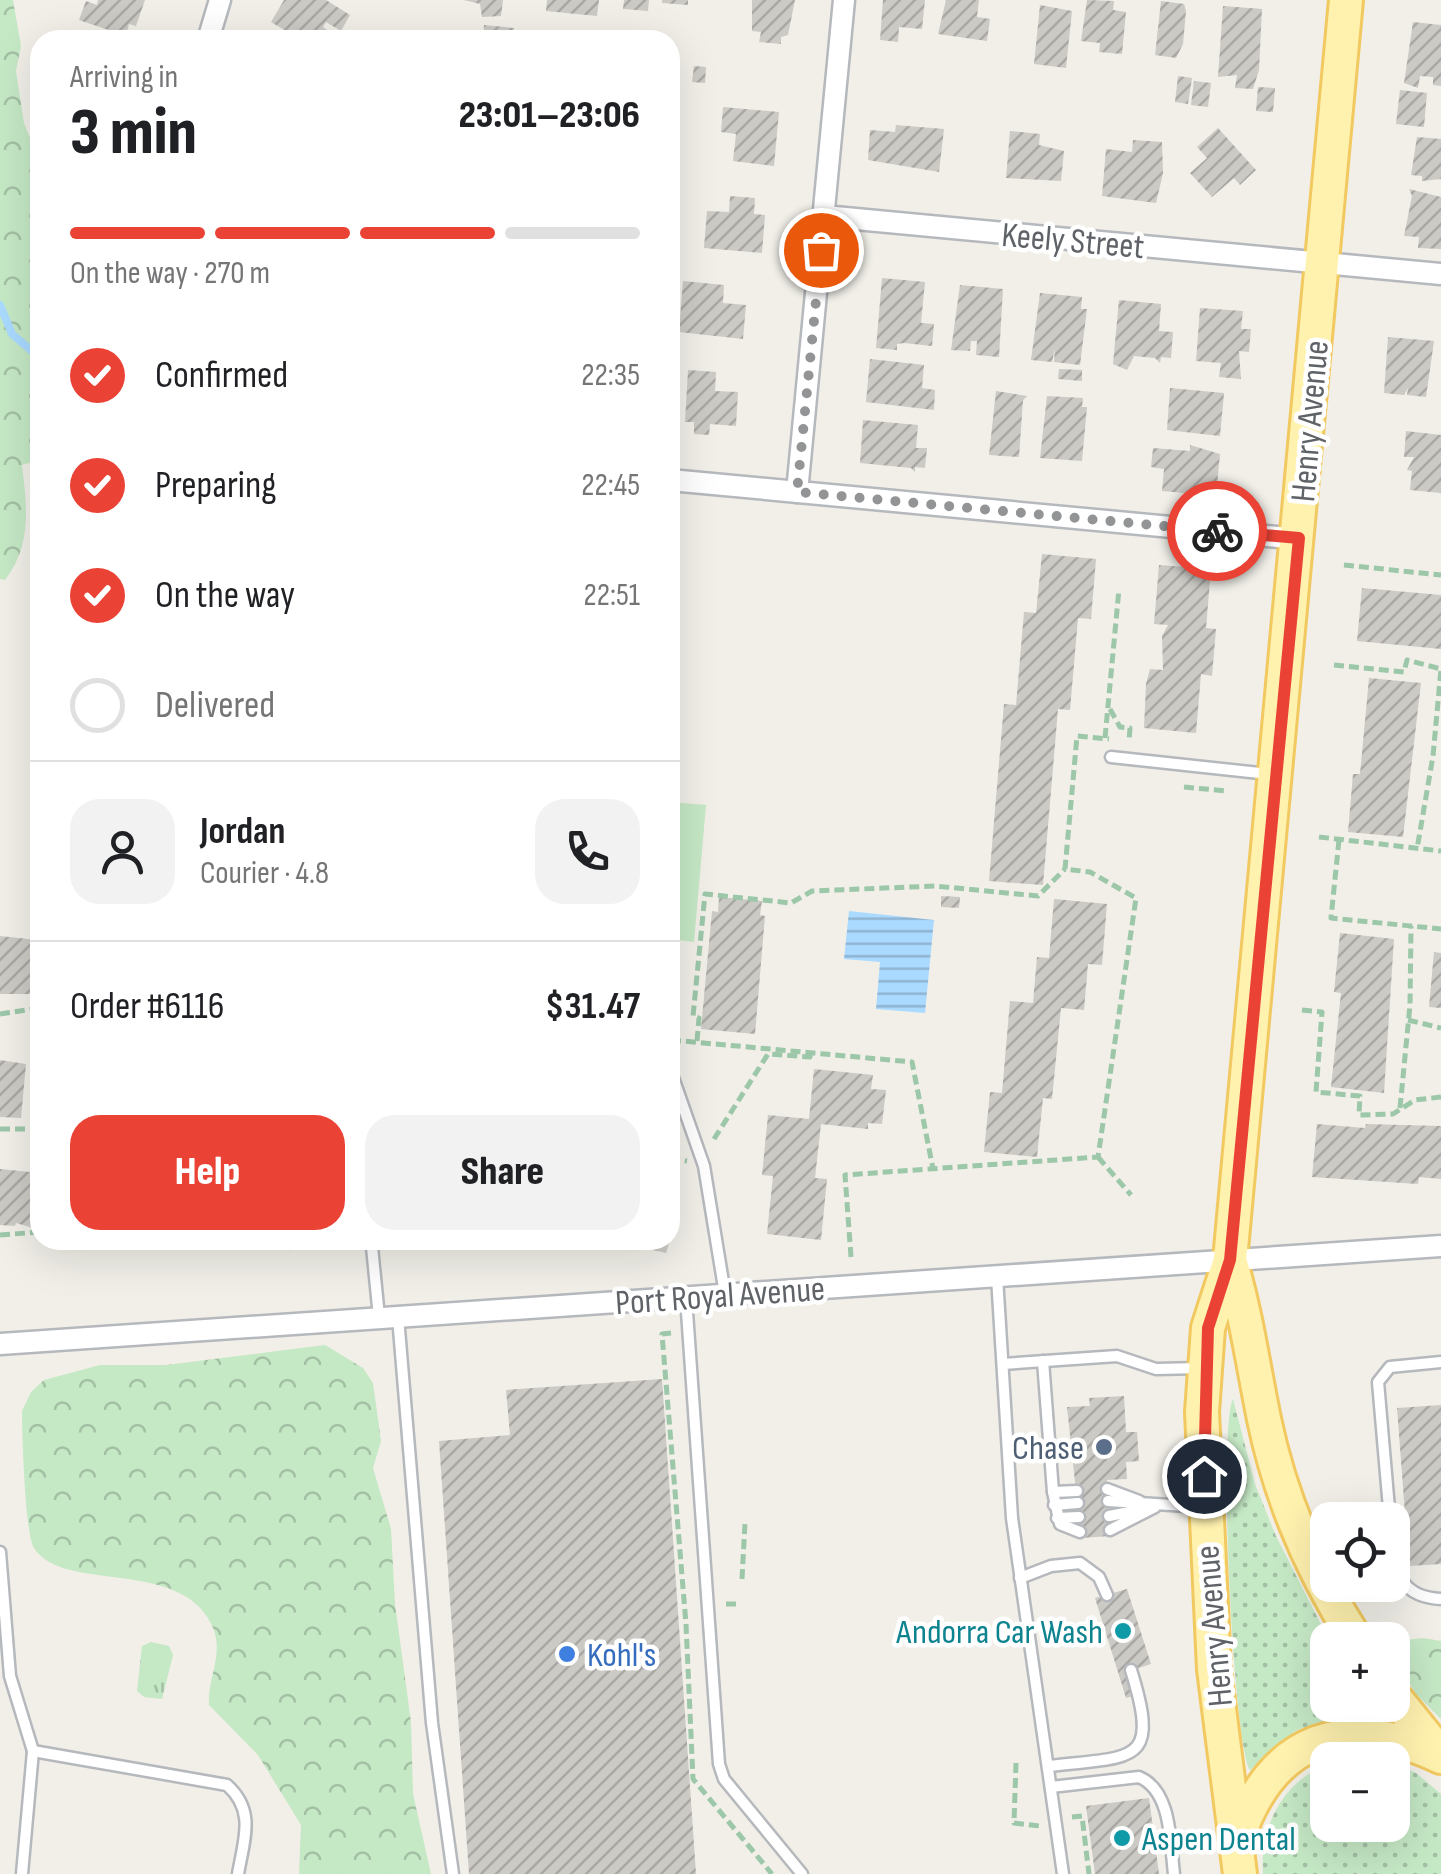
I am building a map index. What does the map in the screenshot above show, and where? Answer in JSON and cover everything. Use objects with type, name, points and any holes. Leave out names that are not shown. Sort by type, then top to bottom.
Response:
[{"type":"main road","name":"Henry Avenue","points":[[1238,1859],[1214,1669],[1204,1507],[1203,1368],[1208,1328],[1230,1260],[1346,0]]},
{"type":"main road","name":"Henry Avenue","points":[[1230,1260],[1250,1329],[1278,1472],[1314,1564],[1346,1622]]},
{"type":"main road","points":[[1410,1717],[1441,1756]]},
{"type":"main road","points":[[1238,1859],[1263,1782],[1289,1759],[1323,1740],[1360,1733],[1382,1734],[1441,1756]]},
{"type":"street","points":[[211,30],[220,0]]},
{"type":"street","points":[[797,492],[844,0]]},
{"type":"street","name":"Keely Street","points":[[824,216],[1441,274]]},
{"type":"street","points":[[680,481],[1299,538]]},
{"type":"street","name":"Port Royal Avenue","points":[[0,1344],[1441,1246]]},
{"type":"lane","points":[[1112,756],[1277,775]]},
{"type":"lane","points":[[680,1098],[704,1166],[724,1294]]},
{"type":"lane","points":[[373,1250],[388,1317],[432,1723],[453,1874]]},
{"type":"lane","points":[[997,1277],[1012,1518],[1062,1874]]},
{"type":"lane","points":[[686,1298],[719,1764],[724,1778],[802,1874]]},
{"type":"lane","points":[[1003,1364],[1117,1356],[1156,1368],[1203,1368]]},
{"type":"lane","points":[[1044,1361],[1056,1518],[1064,1528],[1080,1532]]},
{"type":"lane","points":[[1388,1502],[1378,1382],[1390,1368],[1441,1362]]},
{"type":"lane","points":[[1107,1488],[1156,1507]]},
{"type":"lane","points":[[1053,1492],[1078,1491]]},
{"type":"lane","points":[[1108,1502],[1204,1507]]},
{"type":"lane","points":[[1054,1505],[1078,1504]]},
{"type":"lane","points":[[1109,1516],[1156,1507]]},
{"type":"lane","points":[[1110,1530],[1156,1507]]},
{"type":"lane","points":[[1056,1518],[1079,1517]]},
{"type":"lane","points":[[0,1552],[10,1676],[33,1750],[22,1874]]},
{"type":"lane","points":[[1020,1578],[1051,1566],[1080,1563],[1098,1577],[1107,1594]]},
{"type":"lane","points":[[1410,1591],[1441,1599]]},
{"type":"lane","points":[[1049,1766],[1110,1759],[1136,1748],[1146,1731],[1146,1719],[1132,1670]]},
{"type":"lane","points":[[33,1750],[226,1786],[245,1805],[248,1817],[238,1874]]},
{"type":"lane","points":[[1052,1787],[1139,1776],[1150,1781],[1162,1799],[1174,1874]]},
{"type":"path","points":[[1344,566],[1441,575]]},
{"type":"path","points":[[1106,738],[1119,588]]},
{"type":"path","points":[[1334,665],[1404,672],[1406,660],[1441,669],[1437,755],[1417,848]]},
{"type":"path","points":[[1108,706],[1120,726],[1130,728],[1129,741]]},
{"type":"path","points":[[696,1041],[699,1018],[693,1016],[705,894],[791,903],[812,891],[935,886],[1038,896],[1065,868],[1077,736],[1146,742]]},
{"type":"path","points":[[1184,787],[1227,791]]},
{"type":"path","points":[[1318,838],[1441,851]]},
{"type":"path","points":[[1339,840],[1332,918],[1441,929]]},
{"type":"path","points":[[1065,868],[1090,872],[1136,898],[1098,1157],[1131,1195]]},
{"type":"path","points":[[1400,1110],[1411,926]]},
{"type":"path","points":[[0,1014],[30,1010]]},
{"type":"path","points":[[1302,1010],[1322,1012],[1316,1092],[1360,1096],[1359,1115],[1400,1110],[1415,1100],[1441,1097]]},
{"type":"path","points":[[1408,1020],[1441,1028]]},
{"type":"path","points":[[680,1040],[912,1062],[927,1120],[933,1169]]},
{"type":"path","points":[[710,1146],[769,1051]]},
{"type":"path","points":[[0,1129],[30,1129]]},
{"type":"path","points":[[850,1257],[846,1175],[1098,1157]]},
{"type":"path","points":[[0,1235],[30,1233]]},
{"type":"path","points":[[742,1579],[745,1523]]},
{"type":"path","points":[[726,1604],[740,1604]]},
{"type":"path","points":[[1016,1763],[1014,1823],[1043,1827]]},
{"type":"path","points":[[1069,1818],[1082,1816],[1090,1874]]},
{"type":"green space","points":[[0,0],[13,0],[21,46],[16,71],[30,138],[30,463],[22,465],[24,539],[14,567],[5,580],[0,579]]},
{"type":"green space","points":[[680,803],[706,805],[694,942],[680,940]]},
{"type":"green space","points":[[325,1345],[363,1368],[373,1383],[381,1441],[373,1468],[391,1529],[395,1604],[411,1722],[413,1794],[431,1874],[299,1874],[301,1825],[258,1755],[209,1705],[216,1640],[199,1607],[178,1592],[152,1583],[71,1570],[49,1562],[34,1548],[31,1539],[22,1411],[31,1392],[44,1380],[100,1365],[166,1365]]},
{"type":"green space","points":[[1233,1399],[1255,1484],[1276,1536],[1320,1622],[1310,1622],[1310,1722],[1319,1722],[1297,1730],[1250,1770],[1233,1648],[1227,1521]]},
{"type":"green space","points":[[1410,1639],[1441,1641],[1441,1719],[1410,1684]]},
{"type":"green space","points":[[151,1642],[169,1646],[173,1655],[162,1699],[144,1697],[137,1691],[142,1646]]},
{"type":"green space","points":[[1410,1770],[1416,1773],[1441,1794],[1441,1874],[1263,1874],[1270,1823],[1286,1794],[1310,1773],[1310,1842],[1410,1842]]},
{"type":"water","points":[[849,911],[934,920],[925,1013],[876,1009],[880,962],[844,959]]},
{"type":"building","points":[[98,0],[145,0],[136,26],[129,24],[128,30],[108,30],[79,20],[86,1],[97,5]]},
{"type":"building","points":[[284,0],[326,0],[350,15],[342,30],[326,22],[323,27],[327,30],[284,30],[271,22]]},
{"type":"building","points":[[464,0],[503,0],[501,16],[482,17],[480,4]]},
{"type":"building","points":[[547,0],[599,0],[597,16],[546,11]]},
{"type":"building","points":[[624,0],[649,0],[648,11],[623,9]]},
{"type":"building","points":[[688,0],[688,5],[662,3]]},
{"type":"building","points":[[752,0],[795,0],[788,35],[781,37],[781,44],[759,42],[761,32],[752,31]]},
{"type":"building","points":[[883,0],[925,0],[922,29],[899,27],[898,42],[880,40]]},
{"type":"building","points":[[946,0],[979,0],[977,17],[990,19],[987,41],[938,34]]},
{"type":"building","points":[[1087,0],[1114,1],[1113,10],[1126,12],[1122,54],[1099,52],[1100,43],[1081,41]]},
{"type":"building","points":[[1161,1],[1184,4],[1186,11],[1183,44],[1176,58],[1155,55]]},
{"type":"building","points":[[1040,5],[1072,11],[1066,68],[1034,64]]},
{"type":"building","points":[[1223,6],[1262,9],[1259,70],[1253,89],[1235,88],[1237,75],[1218,77]]},
{"type":"building","points":[[1413,22],[1441,25],[1441,86],[1433,85],[1433,77],[1420,76],[1418,88],[1404,83]]},
{"type":"building","points":[[484,25],[514,28],[514,30],[484,30]]},
{"type":"building","points":[[694,66],[706,67],[705,83],[692,82]]},
{"type":"building","points":[[1178,76],[1192,78],[1188,104],[1175,102]]},
{"type":"building","points":[[1194,81],[1211,83],[1208,107],[1191,105]]},
{"type":"building","points":[[1258,87],[1275,88],[1273,112],[1256,111]]},
{"type":"building","points":[[1400,90],[1427,93],[1424,127],[1396,124]]},
{"type":"building","points":[[723,107],[779,112],[774,166],[733,161],[736,134],[721,132]]},
{"type":"building","points":[[896,125],[944,129],[939,172],[868,160],[870,130],[895,132]]},
{"type":"building","points":[[1218,128],[1256,170],[1240,185],[1234,178],[1212,197],[1190,173],[1207,158],[1197,147]]},
{"type":"building","points":[[1010,131],[1040,134],[1039,145],[1064,151],[1061,181],[1006,178]]},
{"type":"building","points":[[1417,137],[1441,139],[1441,179],[1422,181],[1422,176],[1411,175]]},
{"type":"building","points":[[1133,140],[1162,142],[1163,173],[1156,203],[1102,196],[1106,149],[1132,152]]},
{"type":"building","points":[[1409,189],[1441,197],[1441,249],[1418,248],[1419,237],[1404,236],[1412,196]]},
{"type":"building","points":[[730,196],[755,198],[754,214],[765,215],[762,253],[704,248],[707,211],[729,212]]},
{"type":"building","points":[[882,278],[925,282],[921,323],[934,324],[932,346],[904,343],[897,344],[897,350],[876,348]]},
{"type":"building","points":[[683,281],[724,285],[723,303],[746,305],[743,339],[680,332]]},
{"type":"building","points":[[960,285],[1003,289],[999,357],[976,355],[977,341],[971,341],[970,351],[951,350]]},
{"type":"building","points":[[1040,293],[1082,297],[1081,309],[1087,309],[1080,365],[1054,362],[1055,348],[1052,362],[1031,360]]},
{"type":"building","points":[[1119,300],[1161,304],[1159,331],[1173,332],[1171,358],[1161,357],[1160,363],[1155,358],[1134,356],[1127,370],[1113,364]]},
{"type":"building","points":[[1200,308],[1243,311],[1241,329],[1251,329],[1249,352],[1239,351],[1241,379],[1219,377],[1221,363],[1196,361]]},
{"type":"building","points":[[1388,337],[1434,341],[1426,397],[1407,395],[1408,388],[1404,395],[1384,393]]},
{"type":"building","points":[[870,359],[924,365],[922,388],[935,390],[934,410],[866,402]]},
{"type":"building","points":[[1059,369],[1082,370],[1082,381],[1058,379]]},
{"type":"building","points":[[688,370],[716,372],[715,391],[738,392],[736,426],[710,424],[709,435],[694,434],[694,422],[685,422]]},
{"type":"building","points":[[1170,388],[1224,393],[1220,436],[1167,430]]},
{"type":"building","points":[[996,391],[1027,396],[1023,400],[1019,457],[989,455]]},
{"type":"building","points":[[1047,396],[1083,398],[1082,407],[1087,407],[1082,461],[1040,458]]},
{"type":"building","points":[[863,420],[918,425],[916,448],[927,448],[925,468],[915,467],[915,472],[911,468],[860,463]]},
{"type":"building","points":[[1406,431],[1441,435],[1441,493],[1410,490],[1412,471],[1407,470],[1414,457],[1404,457]]},
{"type":"building","points":[[1190,445],[1220,454],[1216,496],[1162,491],[1164,469],[1151,467],[1153,448],[1190,451]]},
{"type":"building","points":[[1042,554],[1096,559],[1091,619],[1078,618],[1070,710],[1058,709],[1043,885],[989,881],[1004,704],[1016,705],[1024,612],[1036,613]]},
{"type":"building","points":[[1159,565],[1211,569],[1206,628],[1216,629],[1212,676],[1201,674],[1196,733],[1144,728],[1146,684],[1150,669],[1163,670],[1162,636],[1168,625],[1154,624]]},
{"type":"building","points":[[1362,588],[1441,595],[1441,649],[1357,641]]},
{"type":"building","points":[[1369,678],[1421,683],[1403,837],[1348,832],[1353,774],[1360,774]]},
{"type":"building","points":[[941,896],[960,897],[959,908],[941,907]]},
{"type":"building","points":[[719,897],[762,901],[760,915],[765,916],[755,1034],[701,1029],[712,911],[718,912]]},
{"type":"building","points":[[1054,899],[1107,904],[1102,965],[1088,964],[1084,1010],[1061,1008],[1052,1099],[1043,1098],[1037,1157],[984,1152],[990,1092],[1002,1093],[1010,1001],[1033,1003],[1037,957],[1049,958]]},
{"type":"building","points":[[1340,933],[1394,939],[1384,1093],[1331,1087],[1341,993],[1334,992]]},
{"type":"building","points":[[0,936],[30,939],[30,994],[0,994]]},
{"type":"building","points":[[1434,952],[1441,953],[1441,1008],[1429,1007]]},
{"type":"building","points":[[0,1060],[26,1064],[21,1118],[0,1117]]},
{"type":"building","points":[[814,1069],[873,1075],[871,1089],[886,1090],[882,1124],[868,1123],[868,1129],[821,1124],[815,1178],[827,1179],[821,1240],[767,1234],[773,1176],[762,1175],[768,1115],[809,1119]]},
{"type":"building","points":[[1317,1124],[1365,1128],[1366,1124],[1441,1126],[1441,1179],[1419,1177],[1418,1184],[1312,1177]]},
{"type":"building","points":[[0,1169],[30,1172],[30,1227],[16,1223],[0,1225]]},
{"type":"building","name":"Kohl's","points":[[662,1379],[696,1874],[469,1874],[439,1441],[510,1435],[506,1390]]},
{"type":"building","name":"Chase","points":[[1124,1396],[1126,1432],[1137,1432],[1139,1461],[1126,1462],[1127,1479],[1107,1480],[1110,1536],[1081,1538],[1067,1407],[1090,1406],[1089,1398]]},
{"type":"building","points":[[1441,1405],[1441,1564],[1410,1566],[1410,1502],[1404,1502],[1397,1408]]},
{"type":"building","name":"Andorra Car Wash","points":[[1127,1589],[1151,1664],[1126,1672],[1134,1696],[1126,1698],[1095,1598]]},
{"type":"building","name":"Aspen Dental","points":[[1149,1798],[1159,1874],[1095,1874],[1086,1806]]},
{"type":"waterway","points":[[0,305],[12,334],[30,349]]},
{"type":"way so far","points":[[821,250],[797,492],[1217,531]]},
{"type":"place","name":"Chase","points":[[1104,1447]]},
{"type":"place","name":"Andorra Car Wash","points":[[1123,1631]]},
{"type":"place","name":"Kohl's","points":[[567,1654]]},
{"type":"place","name":"Aspen Dental","points":[[1122,1838]]},
{"type":"route","points":[[1204,1476],[1203,1368],[1208,1328],[1230,1260],[1299,538],[1217,531]]}]
